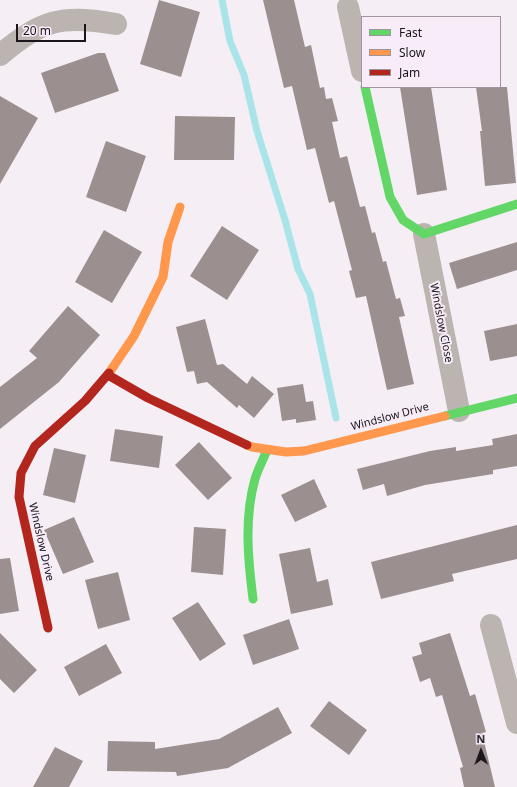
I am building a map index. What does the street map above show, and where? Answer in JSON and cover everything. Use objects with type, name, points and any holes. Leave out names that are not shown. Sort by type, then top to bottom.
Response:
[{"type":"street","points":[[348,7],[361,67]]},
{"type":"street","points":[[0,55],[28,34],[56,21],[80,18],[116,24]]},
{"type":"street","points":[[365,88],[390,197],[403,220],[424,234],[517,204]]},
{"type":"street","name":"Windslow Drive","points":[[48,628],[20,508],[19,497],[25,462],[35,446],[85,401],[108,375],[134,336],[158,292],[163,277],[168,242],[180,207]]},
{"type":"street","name":"Windslow Close","points":[[424,234],[459,411]]},
{"type":"street","name":"Windslow Drive","points":[[108,375],[148,398],[236,441],[252,447],[286,452],[304,451],[459,411],[517,398]]},
{"type":"street","points":[[253,599],[248,553],[249,507],[255,477],[267,450]]},
{"type":"street","points":[[491,625],[517,723]]},
{"type":"building","points":[[159,0],[200,12],[181,77],[140,64]]},
{"type":"building","points":[[263,0],[294,0],[305,47],[311,45],[320,88],[324,87],[326,99],[332,98],[338,121],[332,122],[340,158],[347,156],[360,207],[365,206],[372,233],[375,232],[383,262],[386,261],[396,299],[400,298],[405,316],[399,317],[414,384],[387,390],[366,296],[356,298],[349,271],[352,270],[334,201],[329,203],[315,148],[307,150],[292,86],[284,88]]},
{"type":"building","points":[[98,53],[105,53],[119,91],[55,113],[41,73]]},
{"type":"building","points":[[507,87],[516,183],[485,186],[480,131],[482,131],[476,88]]},
{"type":"building","points":[[400,88],[431,88],[447,190],[417,195]]},
{"type":"building","points":[[0,96],[38,118],[0,184]]},
{"type":"building","points":[[175,116],[235,117],[234,160],[174,160]]},
{"type":"building","points":[[106,141],[146,156],[126,212],[86,197]]},
{"type":"building","points":[[222,226],[259,250],[227,300],[190,276]]},
{"type":"building","points":[[104,230],[142,252],[112,303],[75,282]]},
{"type":"building","points":[[517,242],[517,270],[457,289],[449,263]]},
{"type":"building","points":[[68,306],[100,335],[59,382],[0,429],[0,387],[37,358],[29,351]]},
{"type":"building","points":[[205,319],[217,365],[223,364],[247,384],[252,376],[274,394],[254,418],[239,405],[237,408],[207,382],[197,384],[194,371],[187,372],[176,327]]},
{"type":"building","points":[[517,324],[517,356],[490,361],[484,331]]},
{"type":"building","points":[[303,384],[306,402],[313,401],[316,420],[296,423],[296,419],[282,421],[277,388]]},
{"type":"building","points":[[115,429],[163,436],[159,468],[110,461]]},
{"type":"building","points":[[517,434],[517,466],[493,470],[493,474],[425,485],[387,496],[384,484],[363,490],[357,469],[430,451],[456,447],[456,451],[493,445],[492,439]]},
{"type":"building","points":[[199,442],[232,478],[208,500],[175,465]]},
{"type":"building","points":[[54,448],[86,455],[75,503],[43,495]]},
{"type":"building","points":[[314,479],[327,507],[295,522],[281,495]]},
{"type":"building","points":[[74,517],[94,562],[63,574],[44,530]]},
{"type":"building","points":[[517,525],[517,559],[452,574],[454,581],[381,599],[371,562]]},
{"type":"building","points":[[194,527],[226,529],[223,575],[191,572]]},
{"type":"building","points":[[310,548],[317,582],[328,579],[333,605],[291,614],[279,554]]},
{"type":"building","points":[[10,558],[19,611],[0,614],[0,559]]},
{"type":"building","points":[[118,572],[130,620],[98,629],[85,580]]},
{"type":"building","points":[[198,602],[226,644],[200,661],[172,618]]},
{"type":"building","points":[[289,619],[299,649],[253,665],[243,635]]},
{"type":"building","points":[[0,633],[37,670],[14,693],[0,679]]},
{"type":"building","points":[[450,633],[470,696],[475,694],[486,732],[482,733],[495,787],[464,787],[460,768],[463,767],[442,695],[436,697],[430,678],[420,682],[412,657],[422,654],[419,643]]},
{"type":"building","points":[[106,644],[122,673],[79,696],[64,667]]},
{"type":"building","points":[[329,701],[367,730],[349,755],[310,726]]},
{"type":"building","points":[[278,707],[292,733],[228,768],[177,776],[176,772],[107,771],[108,741],[155,742],[155,749],[219,739]]},
{"type":"building","points":[[55,747],[83,761],[69,787],[33,787]]},
{"type":"waterway","points":[[222,0],[230,41],[244,75],[257,131],[285,220],[298,269],[310,294],[336,418]]},
{"type":"traffic: fast","points":[[365,88],[390,197],[403,220],[424,234],[517,204]]},
{"type":"traffic: fast","points":[[445,416],[517,398]]},
{"type":"traffic: fast","points":[[253,599],[248,539],[249,509],[255,479],[267,450]]},
{"type":"traffic: slow","points":[[109,373],[134,336],[163,277],[168,242],[180,207]]},
{"type":"traffic: slow","points":[[247,445],[286,452],[304,451],[445,416]]},
{"type":"traffic: jam","points":[[48,628],[19,497],[21,473],[35,446],[85,401],[109,373]]},
{"type":"traffic: jam","points":[[108,375],[148,398],[247,445]]}]
